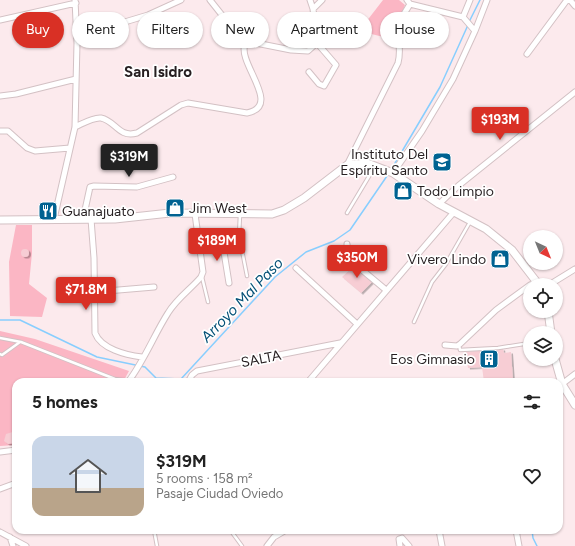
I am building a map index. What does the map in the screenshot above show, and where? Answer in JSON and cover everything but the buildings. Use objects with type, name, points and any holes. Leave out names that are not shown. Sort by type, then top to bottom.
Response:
[{"type":"main road","points":[[0,220],[115,219],[170,213],[272,214],[284,210],[304,198],[347,165],[359,163],[376,166],[393,173],[439,204],[472,220],[486,229],[512,250],[530,278]]},
{"type":"main road","points":[[557,366],[560,378]]},
{"type":"main road","points":[[563,386],[575,405]]},
{"type":"street","points":[[129,21],[148,15],[181,0]]},
{"type":"street","points":[[210,0],[220,12]]},
{"type":"street","points":[[310,0],[314,12]]},
{"type":"street","points":[[314,8],[322,0]]},
{"type":"street","points":[[464,19],[470,0]]},
{"type":"street","points":[[393,173],[422,130],[453,79],[475,31],[487,0]]},
{"type":"street","points":[[527,54],[567,0]]},
{"type":"street","points":[[570,0],[575,6]]},
{"type":"street","points":[[0,20],[76,1],[76,12]]},
{"type":"street","points":[[347,165],[398,63],[401,54],[398,26],[409,2],[464,19],[475,31]]},
{"type":"street","points":[[54,220],[75,127],[77,48]]},
{"type":"street","points":[[75,127],[100,118],[104,119],[122,132],[131,134],[137,133],[181,105],[188,103],[252,112],[258,108],[261,92],[244,57],[242,50],[243,48]]},
{"type":"street","points":[[282,48],[303,52],[313,48]]},
{"type":"street","points":[[309,72],[319,84],[324,86],[336,65],[321,48]]},
{"type":"street","points":[[0,96],[16,94],[76,79]]},
{"type":"street","points":[[439,204],[458,186],[575,92]]},
{"type":"street","points":[[0,130],[8,131],[27,148],[35,151],[70,148]]},
{"type":"street","points":[[83,219],[90,187],[137,187],[173,177]]},
{"type":"street","points":[[311,378],[454,212]]},
{"type":"street","points":[[131,378],[172,306],[202,277],[203,272],[195,214]]},
{"type":"street","points":[[90,219],[95,292],[95,333],[98,341],[106,346],[141,359]]},
{"type":"street","points":[[347,244],[349,259],[386,290]]},
{"type":"street","points":[[199,248],[222,246],[229,283]]},
{"type":"street","points":[[296,268],[357,324]]},
{"type":"street","points":[[560,278],[575,268]]},
{"type":"street","points":[[95,292],[154,287]]},
{"type":"street","points":[[445,345],[457,346],[460,344],[496,310],[523,292]]},
{"type":"street","name":"SALTA","points":[[190,378],[197,371],[340,343]]},
{"type":"street","points":[[563,383],[575,374]]},
{"type":"street","points":[[0,456],[2,451],[12,450]]},
{"type":"street","points":[[0,489],[12,484]]},
{"type":"street","points":[[0,532],[26,546]]},
{"type":"street","points":[[267,546],[274,537],[279,534]]},
{"type":"street","points":[[440,534],[442,546]]},
{"type":"street","points":[[517,534],[520,546]]},
{"type":"street","points":[[10,537],[13,546]]},
{"type":"street","points":[[400,546],[399,540],[402,538],[409,546]]},
{"type":"lane","points":[[347,213],[376,166]]},
{"type":"lane","points":[[240,214],[239,235],[247,276]]},
{"type":"lane","points":[[414,322],[432,282],[446,264],[472,220]]},
{"type":"lane","points":[[202,277],[208,302]]},
{"type":"lane","points":[[0,338],[21,342],[112,378]]},
{"type":"lane","points":[[0,354],[2,355],[21,342]]},
{"type":"lane","points":[[460,344],[460,350],[471,350],[523,344]]},
{"type":"lane","points":[[155,534],[157,546]]},
{"type":"lane","points":[[233,534],[242,546]]},
{"type":"shaded area","points":[[383,0],[399,0],[405,5],[402,12],[380,12],[380,36],[372,34],[372,14]]},
{"type":"shaded area","points":[[16,225],[32,225],[32,253],[29,284],[47,298],[42,317],[10,316],[9,262]]},
{"type":"shaded area","points":[[0,331],[35,339],[129,371],[125,378],[12,378],[12,445],[0,446]]},
{"type":"waterway","name":"Arroyo Mal Paso","points":[[469,22],[480,0]]},
{"type":"waterway","name":"Arroyo Mal Paso","points":[[391,170],[440,87],[468,25]]},
{"type":"waterway","name":"Arroyo Mal Paso","points":[[182,378],[275,277],[306,252],[334,241],[350,230],[387,176]]},
{"type":"waterway","points":[[0,320],[20,320],[97,357],[145,367],[156,378]]},
{"type":"waterway","points":[[532,534],[537,546]]},
{"type":"place","name":"Instituto Del Espíritu Santo","points":[[442,162]]},
{"type":"place","name":"Todo Limpio","points":[[403,191]]},
{"type":"place","name":"Jim West","points":[[175,208]]},
{"type":"place","name":"Guanajuato","points":[[48,211]]},
{"type":"place","name":"Vivero Lindo","points":[[500,259]]},
{"type":"place","name":"Eos Gimnasio","points":[[489,359]]},
{"type":"district","name":"San Isidro","points":[[158,72]]}]
